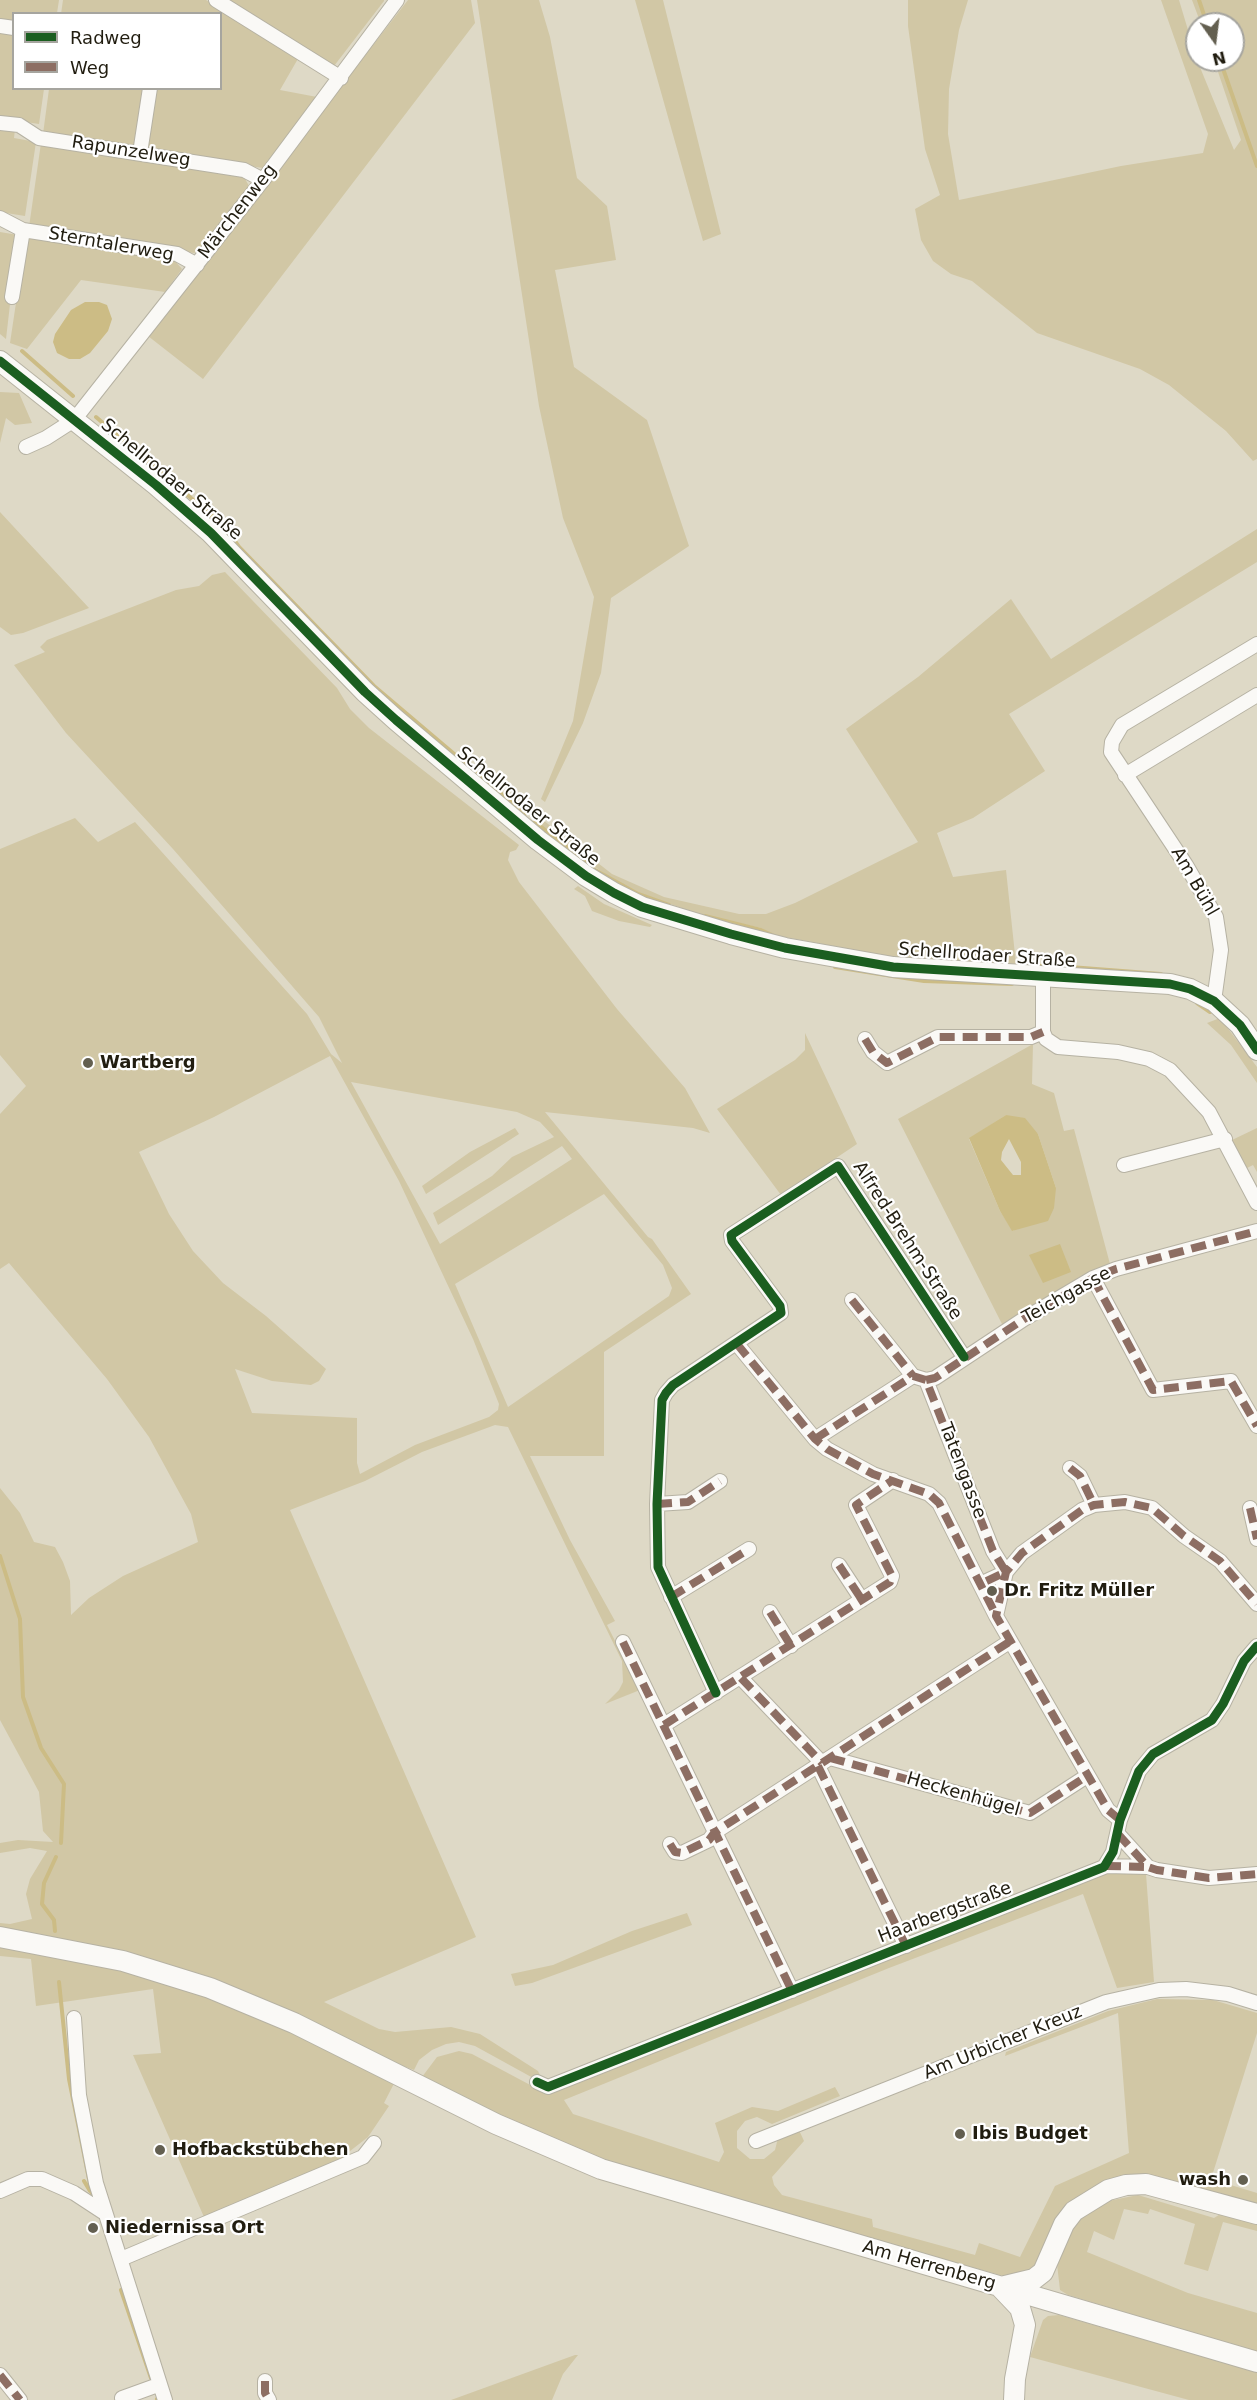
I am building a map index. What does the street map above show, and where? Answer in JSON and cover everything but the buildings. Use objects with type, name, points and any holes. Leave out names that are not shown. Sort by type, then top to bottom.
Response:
[{"type":"main road","name":"Schellrodaer Straße","points":[[0,361],[212,533],[365,692],[396,720],[538,840],[605,887],[642,907],[678,919],[785,948],[892,967],[1170,984],[1190,989],[1214,1001],[1240,1025],[1257,1050]]},
{"type":"main road","name":"Am Herrenberg","points":[[0,1937],[123,1960],[210,1988],[294,2023],[496,2124],[601,2169],[1000,2287],[1074,2306],[1257,2362]]},
{"type":"main road","points":[[1014,2400],[1015,2379],[1022,2347],[1023,2315],[1000,2287],[1034,2279],[1043,2272],[1064,2224],[1074,2211],[1108,2190],[1126,2185],[1162,2187],[1257,2214]]},
{"type":"main road","points":[[1050,2258],[1049,2274],[1053,2287],[1074,2306]]},
{"type":"main road","points":[[1022,2347],[1037,2318],[1045,2310],[1074,2306]]},
{"type":"street","points":[[216,0],[341,78]]},
{"type":"street","name":"Märchenweg","points":[[26,447],[46,438],[74,420],[263,180],[397,0]]},
{"type":"street","points":[[140,153],[150,90]]},
{"type":"street","name":"Rapunzelweg","points":[[0,123],[19,125],[39,138],[244,170],[263,180]]},
{"type":"street","name":"Sterntalerweg","points":[[0,218],[23,230],[177,254],[197,265]]},
{"type":"street","name":"Sterntalerweg","points":[[12,297],[23,230]]},
{"type":"street","name":"Am Bühl","points":[[1214,1001],[1221,950],[1216,917],[1186,865],[1125,776],[1111,752],[1112,742],[1122,725],[1257,644]]},
{"type":"street","points":[[1125,776],[1257,695]]},
{"type":"street","points":[[1043,976],[1043,1032],[1051,1044],[1058,1047],[1118,1052],[1160,1064],[1192,1091],[1209,1112],[1257,1203]]},
{"type":"street","points":[[865,1039],[873,1052],[887,1063],[938,1037],[1030,1037],[1043,1032]]},
{"type":"street","points":[[1124,1165],[1225,1139]]},
{"type":"street","name":"Alfred-Brehm-Straße","points":[[716,1693],[657,1567],[657,1504],[662,1400],[674,1385],[781,1313],[780,1306],[730,1237],[838,1166],[964,1357]]},
{"type":"street","name":"Teichgasse","points":[[919,1378],[935,1378],[964,1357],[1093,1278],[1116,1269],[1257,1231]]},
{"type":"street","points":[[1093,1278],[1153,1390],[1231,1381],[1257,1426]]},
{"type":"street","name":"Tatengasse","points":[[852,1300],[919,1378],[993,1551],[1006,1572]]},
{"type":"street","points":[[737,1344],[815,1439],[853,1464],[929,1494],[939,1503],[1009,1642],[1108,1810],[1148,1867]]},
{"type":"street","points":[[815,1439],[919,1378]]},
{"type":"street","points":[[1070,1468],[1080,1476],[1094,1505]]},
{"type":"street","points":[[664,1725],[893,1579],[856,1505],[893,1480]]},
{"type":"street","points":[[657,1504],[688,1502],[720,1481]]},
{"type":"street","points":[[980,1584],[1006,1572],[1022,1553],[1094,1505],[1125,1502],[1152,1508],[1184,1536],[1220,1561],[1255,1596]]},
{"type":"street","points":[[1250,1508],[1257,1539]]},
{"type":"street","points":[[671,1597],[749,1549]]},
{"type":"street","points":[[839,1565],[862,1600]]},
{"type":"street","points":[[996,1616],[1006,1572]]},
{"type":"street","points":[[770,1612],[791,1646]]},
{"type":"street","points":[[622,1642],[792,1991]]},
{"type":"street","points":[[670,1844],[675,1852],[682,1853],[709,1840],[715,1832],[1009,1642]]},
{"type":"street","points":[[1257,1646],[1244,1661],[1212,1720],[1153,1754],[1139,1772],[1119,1827],[1113,1852],[1106,1866],[1148,1867],[1209,1878],[1257,1874]]},
{"type":"street","points":[[741,1678],[823,1762],[906,1946]]},
{"type":"street","name":"Heckenhügel","points":[[823,1762],[1030,1813],[1087,1776]]},
{"type":"street","name":"Haarbergstraße","points":[[537,2082],[548,2087],[1106,1866]]},
{"type":"street","name":"Am Urbicher Kreuz","points":[[756,2141],[1106,2002],[1159,1990],[1186,1989],[1228,1994],[1257,2004]]},
{"type":"street","points":[[74,2018],[79,2095],[103,2212],[121,2259],[158,2385],[165,2400]]},
{"type":"street","points":[[121,2259],[363,2157],[375,2143]]},
{"type":"street","points":[[0,2191],[28,2179],[42,2179],[74,2193],[103,2212]]},
{"type":"street","points":[[0,2375],[20,2400]]},
{"type":"street","points":[[265,2381],[265,2393],[269,2400]]},
{"type":"street","points":[[122,2398],[158,2385]]},
{"type":"shaded area","points":[[0,0],[59,0],[57,12],[12,12],[12,24],[0,22]]},
{"type":"shaded area","points":[[63,0],[206,0],[299,57],[280,90],[317,97],[263,168],[155,152],[147,144],[154,90],[222,90],[222,12],[61,12]]},
{"type":"shaded area","points":[[223,0],[384,0],[384,1],[334,66]]},
{"type":"shaded area","points":[[408,0],[471,0],[475,23],[203,379],[148,336]]},
{"type":"shaded area","points":[[477,0],[539,0],[550,37],[577,178],[607,206],[616,260],[555,270],[574,367],[647,420],[689,546],[611,598],[601,673],[583,723],[545,802],[541,799],[573,721],[594,597],[563,518],[539,406]]},
{"type":"shaded area","points":[[635,0],[663,0],[721,234],[703,241]]},
{"type":"shaded area","points":[[908,0],[968,0],[959,30],[949,89],[948,134],[959,200],[1121,166],[1203,153],[1208,134],[1186,72],[1202,72],[1234,150],[1241,140],[1218,72],[1245,72],[1245,12],[1196,12],[1192,0],[1257,0],[1257,459],[1253,461],[1226,431],[1169,385],[1140,369],[1037,333],[972,281],[951,274],[933,261],[921,240],[915,209],[940,195],[925,149],[908,26]]},
{"type":"shaded area","points":[[1161,0],[1179,0],[1185,20],[1185,68]]},
{"type":"shaded area","points":[[0,32],[12,34],[12,90],[44,90],[39,124],[0,118]]},
{"type":"shaded area","points":[[49,90],[145,90],[134,145],[130,148],[43,134]]},
{"type":"shaded area","points":[[0,127],[15,129],[14,138],[36,142],[25,216],[0,212]]},
{"type":"shaded area","points":[[41,143],[244,177],[249,186],[198,251],[194,253],[29,227]]},
{"type":"shaded area","points":[[0,232],[18,235],[6,339],[0,334]]},
{"type":"shaded area","points":[[26,236],[174,260],[182,269],[165,292],[81,280],[27,349],[10,343]]},
{"type":"shaded area","points":[[85,302],[99,302],[107,305],[112,319],[108,331],[90,353],[80,359],[69,359],[57,353],[53,342],[55,334],[71,310]]},
{"type":"shaded area","points":[[0,392],[19,393],[32,423],[15,425],[6,418],[0,443]]},
{"type":"shaded area","points":[[0,512],[89,608],[23,633],[11,635],[0,627]]},
{"type":"shaded area","points":[[1257,529],[1257,562],[1009,714],[1045,771],[973,818],[937,833],[953,877],[1006,870],[1016,964],[899,958],[774,935],[761,928],[699,914],[639,893],[617,882],[573,852],[536,822],[543,820],[612,874],[664,897],[739,914],[766,914],[795,903],[918,842],[846,729],[918,677],[1011,599],[1051,659]]},
{"type":"shaded area","points":[[225,572],[337,688],[350,709],[369,728],[519,845],[516,850],[510,852],[508,860],[519,882],[617,1009],[685,1088],[710,1133],[693,1128],[545,1112],[652,1239],[691,1294],[604,1352],[604,1456],[530,1456],[570,1540],[615,1621],[607,1625],[640,1690],[605,1704],[619,1690],[623,1682],[622,1661],[508,1427],[495,1425],[422,1452],[365,1481],[290,1510],[476,1937],[324,2002],[379,2029],[395,2032],[451,2027],[480,2034],[538,2071],[544,2084],[475,2046],[459,2042],[446,2044],[432,2050],[419,2060],[414,2070],[403,2066],[384,2103],[389,2106],[368,2137],[345,2155],[346,2159],[204,2217],[133,2055],[161,2053],[153,1989],[36,2006],[31,1959],[0,1956],[0,1923],[10,1924],[32,1919],[26,1894],[30,1879],[47,1851],[30,1848],[0,1853],[0,1843],[18,1840],[53,1842],[43,1831],[39,1792],[0,1720],[0,1488],[20,1513],[34,1542],[55,1547],[70,1581],[71,1615],[89,1598],[123,1576],[198,1542],[191,1514],[149,1437],[107,1379],[9,1263],[0,1269],[0,1114],[26,1086],[0,1055],[0,849],[75,818],[98,842],[135,822],[307,1014],[331,1054],[342,1063],[319,1017],[173,849],[66,733],[14,665],[45,652],[40,647],[47,640],[176,590],[199,586],[212,575]],"holes":[[[330,1056],[399,1181],[473,1339],[499,1404],[498,1410],[489,1417],[415,1445],[360,1474],[357,1463],[357,1418],[252,1413],[235,1369],[272,1381],[311,1385],[319,1381],[326,1369],[266,1316],[223,1283],[193,1251],[169,1214],[139,1152],[214,1117]],[[351,1082],[517,1112],[540,1122],[554,1137],[512,1157],[492,1176],[433,1213],[438,1225],[562,1146],[572,1159],[440,1244]],[[604,1194],[663,1265],[672,1288],[669,1296],[508,1407],[455,1284]]]},
{"type":"shaded area","points":[[578,886],[604,904],[652,925],[650,927],[619,921],[592,911],[585,896],[574,889]]},
{"type":"shaded area","points":[[1220,1018],[1257,1067],[1257,1083],[1231,1045],[1207,1023]]},
{"type":"shaded area","points":[[805,1033],[857,1144],[781,1195],[717,1109],[795,1060],[805,1050]]},
{"type":"shaded area","points":[[1033,1044],[1032,1084],[1054,1093],[1064,1131],[1074,1129],[1110,1264],[1081,1276],[1003,1326],[898,1119]],"holes":[[[1006,1115],[1038,1134],[1056,1188],[1013,1231],[1000,1211],[969,1139]]]},
{"type":"shaded area","points":[[1006,1115],[1025,1118],[1038,1134],[1056,1188],[1054,1208],[1048,1221],[1012,1231],[1000,1211],[969,1138]],"holes":[[[1009,1139],[1021,1162],[1021,1175],[1013,1175],[1001,1160],[1002,1152]]]},
{"type":"shaded area","points":[[515,1128],[519,1134],[426,1194],[422,1186],[470,1152]]},
{"type":"shaded area","points":[[1257,1128],[1257,1172],[1253,1165],[1247,1168],[1232,1140]]},
{"type":"shaded area","points":[[1060,1244],[1071,1272],[1043,1283],[1029,1255]]},
{"type":"shaded area","points":[[1108,1872],[1146,1874],[1154,1982],[1117,1988],[1083,1894],[889,1968],[564,2100],[573,2114],[719,2162],[724,2152],[715,2123],[752,2107],[778,2111],[835,2087],[840,2096],[772,2124],[757,2117],[745,2121],[737,2131],[737,2148],[750,2159],[764,2159],[775,2150],[778,2138],[799,2130],[804,2141],[772,2177],[774,2185],[782,2195],[872,2219],[873,2227],[975,2255],[979,2243],[1020,2257],[1055,2186],[1129,2153],[1118,2013],[1005,2056],[1006,2052],[1108,2011],[1157,1999],[1213,2000],[1257,2013],[1257,2033],[1211,2179],[1257,2193],[1257,2204],[1158,2178],[1097,2186],[1073,2200],[1035,2274],[1007,2277],[645,2175],[535,2134],[422,2077],[437,2057],[459,2051],[472,2054],[534,2087]]},
{"type":"shaded area","points":[[687,1913],[692,1925],[532,1983],[515,1986],[511,1974],[553,1965],[632,1931]]},
{"type":"shaded area","points":[[1138,2195],[1214,2218],[1222,2213],[1257,2223],[1257,2231],[1223,2222],[1208,2271],[1184,2264],[1195,2224],[1150,2209],[1148,2214],[1124,2209],[1114,2240],[1094,2231],[1087,2252],[1188,2293],[1257,2313],[1257,2352],[1068,2295],[1060,2290],[1057,2264],[1062,2247],[1078,2220],[1094,2207],[1108,2201]]},
{"type":"shaded area","points":[[1059,2315],[1257,2372],[1257,2400],[1189,2400],[1030,2357],[1043,2320],[1048,2316]]},
{"type":"shaded area","points":[[578,2355],[563,2374],[552,2400],[451,2400]]},
{"type":"waterway","points":[[1199,0],[1203,12]]},
{"type":"waterway","points":[[1224,72],[1257,166]]},
{"type":"waterway","points":[[22,351],[73,396]]},
{"type":"waterway","points":[[96,417],[225,527],[239,547],[374,686],[525,814]]},
{"type":"waterway","points":[[535,822],[595,870],[638,894],[669,905]]},
{"type":"waterway","points":[[705,916],[761,930],[772,935]]},
{"type":"waterway","points":[[1031,966],[1053,966]]},
{"type":"waterway","points":[[835,967],[924,981],[1012,984]]},
{"type":"waterway","points":[[1070,967],[1161,974]]},
{"type":"waterway","points":[[1197,1003],[1210,1012]]},
{"type":"waterway","points":[[0,1556],[20,1619],[23,1697],[41,1748],[64,1784],[61,1843]]},
{"type":"waterway","points":[[55,1931],[54,1920],[42,1904],[44,1883],[56,1857]]},
{"type":"waterway","points":[[59,1982],[69,2079],[92,2194]]},
{"type":"waterway","points":[[84,2181],[90,2191]]},
{"type":"waterway","points":[[121,2290],[151,2378]]},
{"type":"marked path","points":[[865,1039],[873,1052],[887,1063],[938,1037],[1031,1037],[1043,1032]]},
{"type":"marked path","points":[[926,1380],[935,1378],[1024,1319],[1093,1278],[1116,1269],[1257,1231]]},
{"type":"marked path","points":[[1093,1278],[1153,1390],[1231,1381],[1257,1426]]},
{"type":"marked path","points":[[852,1300],[913,1376]]},
{"type":"marked path","points":[[737,1344],[815,1439],[827,1449],[873,1474],[929,1494],[939,1503],[996,1615]]},
{"type":"marked path","points":[[815,1439],[913,1376],[926,1380],[993,1551],[1006,1572],[980,1584]]},
{"type":"marked path","points":[[1070,1468],[1080,1476],[1094,1505]]},
{"type":"marked path","points":[[664,1725],[890,1582],[892,1576],[856,1505],[893,1480]]},
{"type":"marked path","points":[[657,1504],[688,1502],[720,1481]]},
{"type":"marked path","points":[[1120,1820],[1108,1810],[996,1616],[1006,1572],[1022,1553],[1082,1510],[1094,1505],[1125,1502],[1152,1508],[1184,1536],[1220,1561],[1257,1604]]},
{"type":"marked path","points":[[1250,1508],[1257,1539]]},
{"type":"marked path","points":[[671,1597],[749,1549]]},
{"type":"marked path","points":[[839,1565],[862,1600]]},
{"type":"marked path","points":[[770,1612],[791,1646]]},
{"type":"marked path","points":[[623,1642],[792,1991]]},
{"type":"marked path","points":[[670,1844],[675,1852],[682,1853],[709,1840],[715,1832],[1009,1642]]},
{"type":"marked path","points":[[741,1678],[822,1763]]},
{"type":"marked path","points":[[830,1758],[1030,1813],[1087,1776]]},
{"type":"marked path","points":[[818,1766],[906,1946]]},
{"type":"marked path","points":[[1118,1834],[1148,1867],[1157,1870],[1209,1878],[1257,1874]]},
{"type":"marked path","points":[[1106,1866],[1148,1867]]},
{"type":"marked path","points":[[0,2375],[20,2400]]},
{"type":"marked path","points":[[265,2381],[265,2393],[269,2400]]},
{"type":"cycle path","points":[[0,361],[156,485],[211,533],[365,692],[396,720],[538,840],[586,876],[614,893],[642,907],[731,934],[785,948],[893,967],[1170,984],[1190,989],[1214,1001],[1240,1025],[1257,1050]]},
{"type":"cycle path","points":[[716,1693],[658,1567],[657,1504],[662,1400],[666,1393],[673,1385],[781,1313],[780,1306],[732,1241],[731,1235],[838,1166],[964,1357]]},
{"type":"cycle path","points":[[537,2082],[548,2087],[1104,1867],[1113,1852],[1120,1820],[1139,1771],[1153,1754],[1212,1720],[1223,1704],[1244,1661],[1257,1646]]},
{"type":"place","name":"Wartberg","points":[[88,1063]]},
{"type":"place","name":"Dr. Fritz Müller","points":[[992,1591]]},
{"type":"place","name":"Ibis Budget","points":[[960,2134]]},
{"type":"place","name":"Hofbackstübchen","points":[[160,2150]]},
{"type":"place","name":"wash","points":[[1243,2180]]},
{"type":"place","name":"Niedernissa Ort","points":[[93,2228]]}]
